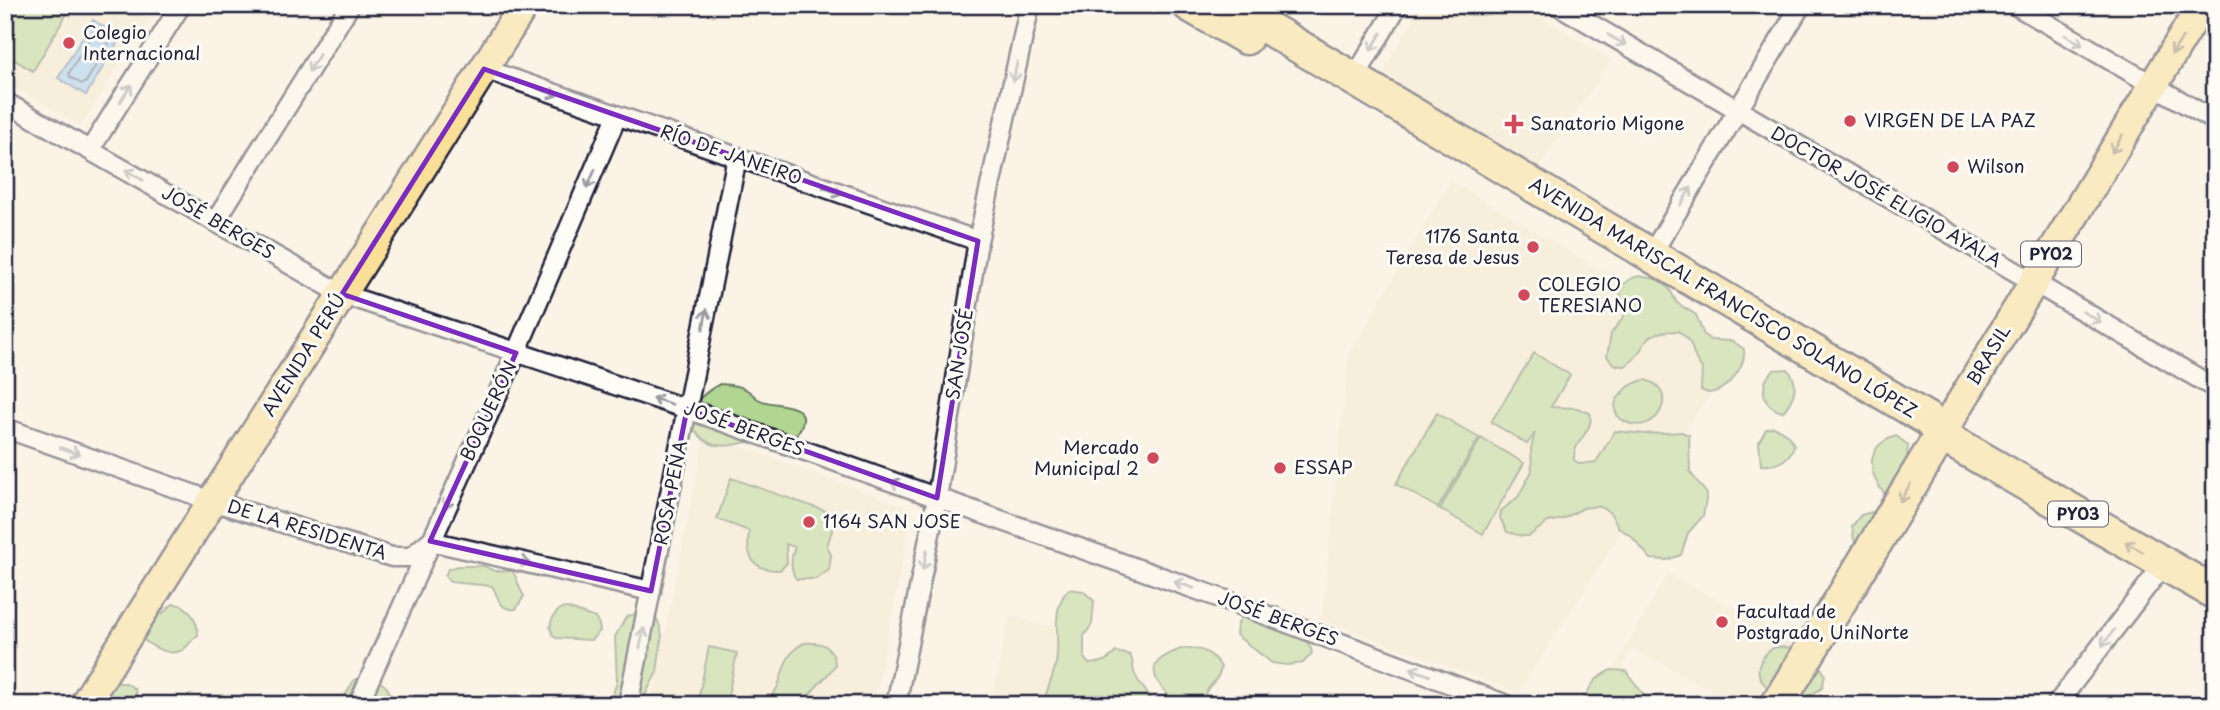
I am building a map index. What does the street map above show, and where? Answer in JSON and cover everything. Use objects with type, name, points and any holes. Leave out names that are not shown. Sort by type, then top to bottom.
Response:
[{"type":"highway","name":"AVENIDA MARISCAL FRANCISCO SOLANO LÓPEZ","points":[[1189,5],[1928,436],[1941,434]]},
{"type":"highway","name":"AVENIDA MARISCAL FRANCISCO SOLANO LÓPEZ","points":[[1228,5],[1929,420],[1941,434],[2215,593]]},
{"type":"highway","points":[[1527,202],[1547,208],[1621,251],[1633,255],[1651,255]]},
{"type":"highway","name":"BRASIL","points":[[1777,705],[1941,434]]},
{"type":"main road","name":"AVENIDA PERÚ","points":[[84,705],[524,5]]},
{"type":"main road","name":"BRASIL","points":[[1941,434],[2202,5]]},
{"type":"street","points":[[90,150],[181,5]]},
{"type":"street","points":[[215,222],[350,5]]},
{"type":"street","name":"SAN JOSÉ","points":[[896,705],[937,498],[978,241],[1030,5]]},
{"type":"street","points":[[1354,79],[1398,5]]},
{"type":"street","name":"DOCTOR JOSÉ ELIGIO AYALA","points":[[1558,5],[2215,388]]},
{"type":"street","points":[[1651,255],[1801,5]]},
{"type":"street","points":[[2015,5],[2215,121]]},
{"type":"street","name":"RÍO DE JANEIRO","points":[[484,69],[978,241]]},
{"type":"street","name":"JOSÉ BERGES","points":[[5,102],[342,294],[687,409],[1223,599],[1507,705]]},
{"type":"street","name":"BOQUERÓN","points":[[358,705],[516,353],[617,116]]},
{"type":"street","name":"ROSA PEÑA","points":[[628,705],[737,157]]},
{"type":"street","name":"DE LA RESIDENTA","points":[[5,428],[209,505],[401,559],[411,557],[430,541]]},
{"type":"street","points":[[430,541],[651,591]]},
{"type":"street","points":[[401,559],[414,568],[413,586]]},
{"type":"street","points":[[2056,705],[2164,564]]},
{"type":"highlighted area","points":[[484,69],[978,241],[937,498],[687,409],[651,591],[430,541],[516,353],[342,294]]},
{"type":"shaded area","name":"Colegio Internacional","points":[[5,5],[157,5],[81,125],[5,82]]},
{"type":"shaded area","name":"Sanatorio Migone","points":[[1422,5],[1521,5],[1611,60],[1537,170],[1381,77]]},
{"type":"shaded area","points":[[1451,181],[1736,352],[1519,692],[1322,620],[1349,354]]},
{"type":"shaded area","points":[[705,434],[912,509],[874,705],[651,705]]},
{"type":"shaded area","points":[[1668,574],[1794,640],[1754,705],[1742,705],[1632,649],[1601,705],[1593,705]]},
{"type":"shaded area","points":[[1009,616],[1071,632],[1058,705],[992,705]]},
{"type":"green space","points":[[16,5],[72,5],[33,71],[5,54],[5,24]]},
{"type":"green space","points":[[1639,276],[1661,280],[1677,303],[1696,315],[1704,335],[1710,340],[1732,341],[1744,349],[1738,371],[1722,388],[1708,393],[1701,390],[1702,368],[1689,341],[1678,331],[1655,334],[1625,366],[1617,365],[1607,356],[1611,334],[1626,309],[1621,298],[1622,288],[1628,281]]},
{"type":"green space","points":[[1534,353],[1570,375],[1551,407],[1577,408],[1590,413],[1589,426],[1574,453],[1574,460],[1580,464],[1596,462],[1615,431],[1645,434],[1682,432],[1689,435],[1690,472],[1707,494],[1703,516],[1688,533],[1681,555],[1667,560],[1651,559],[1631,536],[1619,528],[1611,514],[1598,506],[1583,508],[1563,519],[1548,522],[1529,536],[1507,532],[1500,518],[1501,511],[1518,497],[1532,471],[1531,448],[1535,433],[1527,444],[1491,422]]},
{"type":"green space","points":[[1788,369],[1795,386],[1790,402],[1783,412],[1770,406],[1764,388],[1774,370]]},
{"type":"green space","points":[[1645,380],[1656,385],[1662,392],[1661,410],[1647,423],[1636,425],[1624,421],[1615,409],[1619,396],[1631,385]]},
{"type":"green space","points":[[720,384],[740,387],[766,402],[799,410],[803,415],[803,423],[797,434],[725,446],[708,442],[694,429],[687,417],[700,398]]},
{"type":"green space","points":[[1437,413],[1479,438],[1438,508],[1396,484]]},
{"type":"green space","points":[[1773,427],[1786,434],[1794,445],[1782,461],[1761,465],[1759,442],[1766,429]]},
{"type":"green space","points":[[1896,436],[1908,445],[1909,465],[1886,495],[1875,478],[1872,461],[1878,446]]},
{"type":"green space","points":[[1481,438],[1524,463],[1483,534],[1440,509]]},
{"type":"green space","points":[[731,478],[837,515],[827,546],[831,555],[829,570],[816,579],[796,579],[792,563],[795,547],[786,544],[787,563],[780,570],[757,565],[748,548],[749,531],[717,519]]},
{"type":"green space","points":[[1876,511],[1883,513],[1860,545],[1854,540],[1852,526],[1861,515]]},
{"type":"green space","points":[[458,566],[484,566],[494,571],[512,571],[524,596],[516,609],[506,608],[492,586],[450,582],[445,576],[448,569]]},
{"type":"green space","points":[[1069,589],[1083,591],[1094,601],[1092,624],[1084,636],[1084,658],[1089,664],[1104,661],[1116,652],[1130,655],[1133,670],[1151,705],[1042,705],[1056,663],[1059,605]]},
{"type":"green space","points":[[173,604],[188,610],[196,624],[198,635],[182,650],[170,652],[154,647],[142,638],[147,617],[162,614]]},
{"type":"green space","points":[[1263,605],[1278,607],[1310,646],[1312,653],[1303,663],[1272,663],[1236,635],[1240,619],[1252,609]]},
{"type":"green space","points":[[567,608],[595,618],[600,631],[591,640],[556,638],[550,627],[552,619],[560,609]]},
{"type":"green space","points":[[640,612],[653,615],[662,635],[657,672],[640,705],[609,705],[617,682],[615,637],[626,617]]},
{"type":"green space","points":[[804,643],[826,646],[832,653],[835,665],[803,705],[764,705],[777,689],[789,656]]},
{"type":"green space","points":[[709,647],[737,653],[726,705],[697,705]]},
{"type":"green space","points":[[1776,647],[1792,648],[1805,653],[1825,674],[1822,688],[1801,705],[1779,705],[1762,681],[1759,671],[1761,661],[1767,652]]},
{"type":"green space","points":[[1184,648],[1210,654],[1221,667],[1220,673],[1206,693],[1204,705],[1162,705],[1167,694],[1154,670],[1160,660]]},
{"type":"green space","points":[[1611,670],[1626,671],[1651,705],[1582,705],[1593,684]]},
{"type":"green space","points":[[361,677],[383,684],[389,692],[390,705],[340,705],[354,680]]},
{"type":"green space","points":[[126,683],[135,689],[138,705],[99,705],[112,685]]},
{"type":"water","points":[[93,20],[121,37],[86,95],[58,78]]},
{"type":"place","name":"Colegio Internacional","points":[[69,43]]},
{"type":"place","name":"VIRGEN DE LA PAZ","points":[[1850,121]]},
{"type":"place","name":"Sanatorio Migone","points":[[1514,124]]},
{"type":"place","name":"Wilson","points":[[1953,167]]},
{"type":"place","name":"1176 Santa Teresa de Jesus","points":[[1533,247]]},
{"type":"place","name":"COLEGIO TERESIANO","points":[[1524,295]]},
{"type":"place","name":"Mercado Municipal 2","points":[[1153,458]]},
{"type":"place","name":"ESSAP","points":[[1280,468]]},
{"type":"place","name":"1164 SAN JOSE","points":[[809,522]]},
{"type":"place","name":"Facultad de Postgrado, UniNorte","points":[[1722,622]]}]
